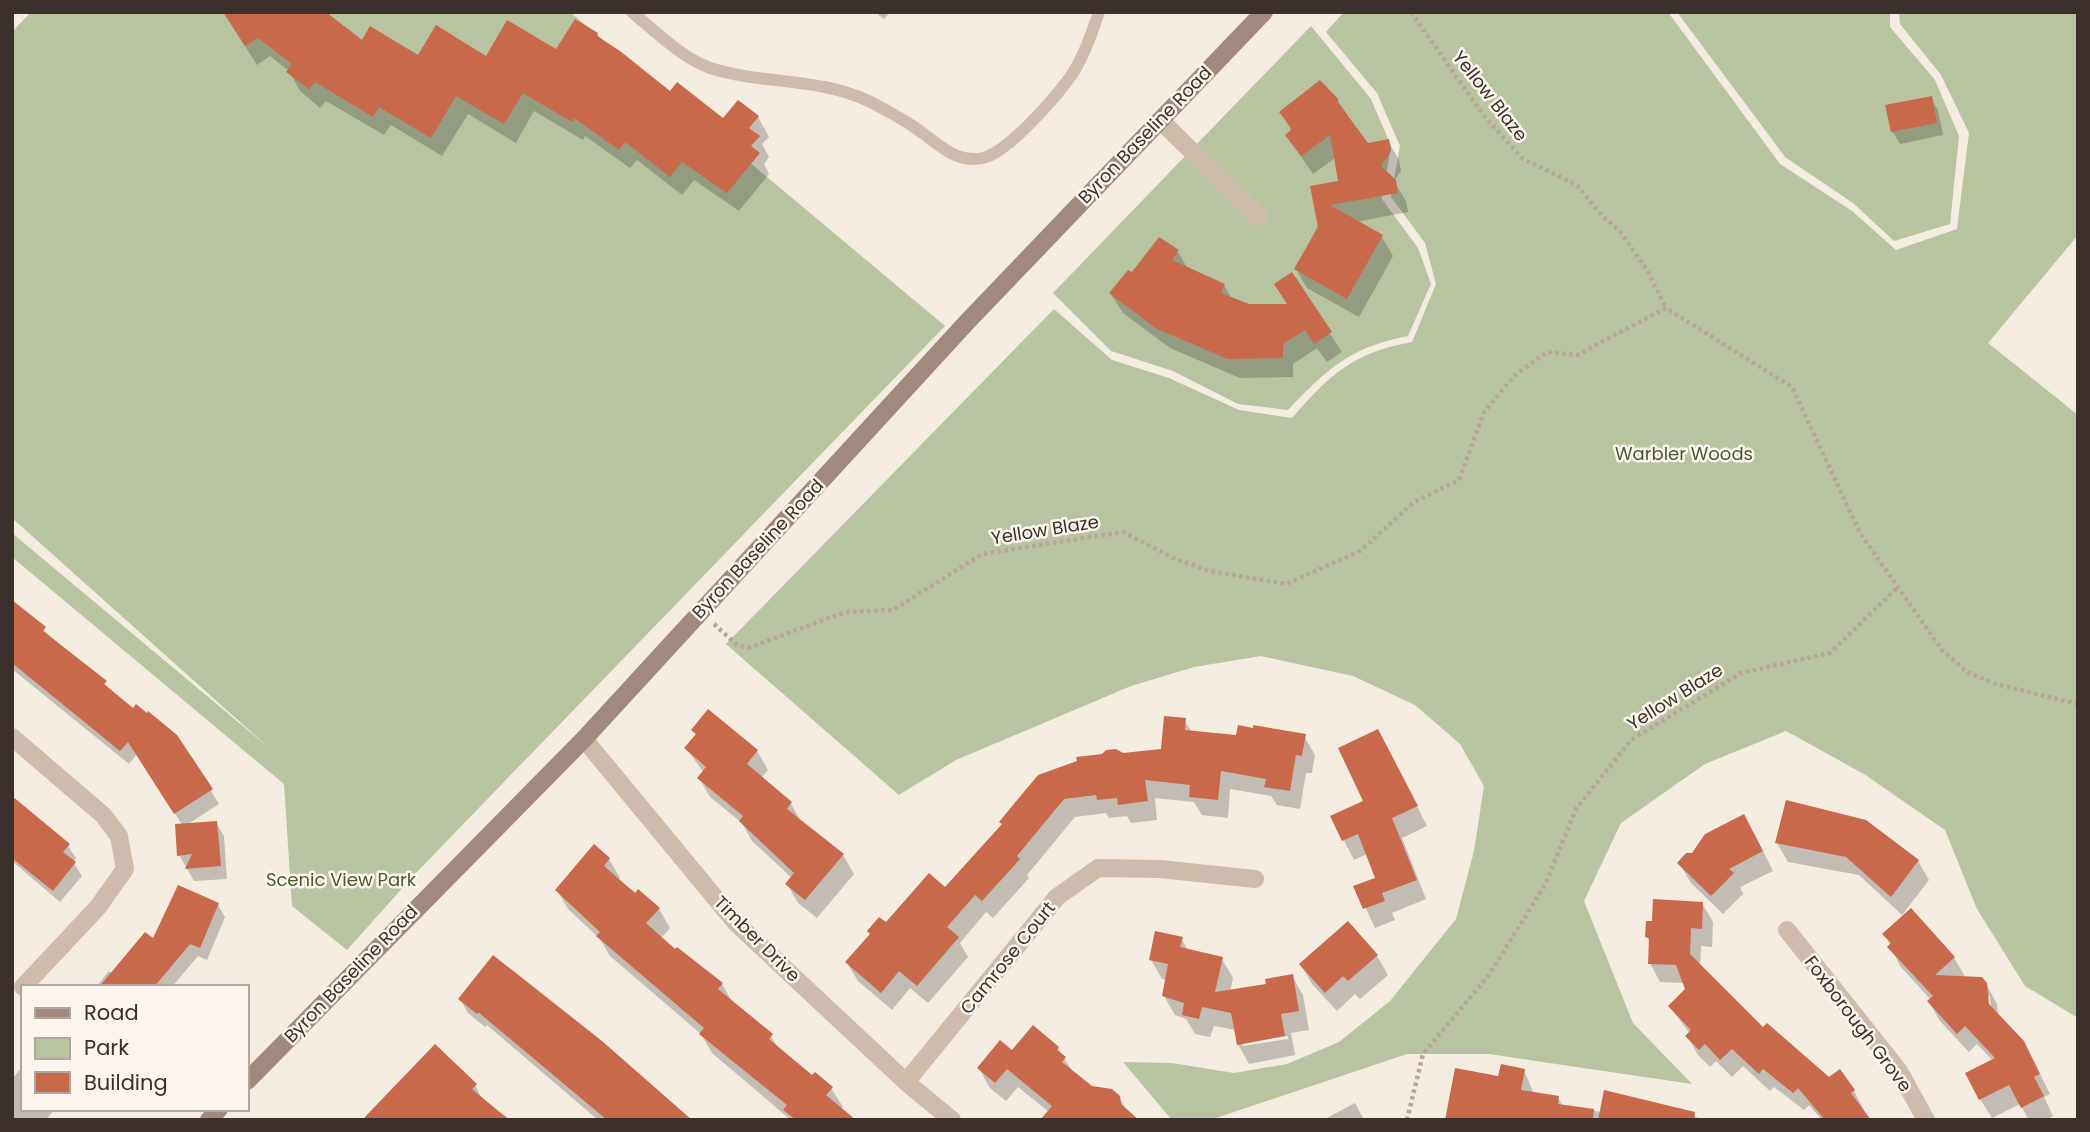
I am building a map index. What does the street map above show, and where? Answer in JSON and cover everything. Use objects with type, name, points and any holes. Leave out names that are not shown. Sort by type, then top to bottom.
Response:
[{"type":"main road","name":"Byron Baseline Road","points":[[248,1080],[583,738],[967,322],[1264,12]]},
{"type":"street","points":[[1160,120],[1259,218]]},
{"type":"street","points":[[12,737],[103,815],[119,836],[125,869],[98,907],[25,985]]},
{"type":"street","name":"Timber Drive","points":[[583,738],[736,923],[906,1082],[952,1120]]},
{"type":"street","name":"Camrose Court","points":[[906,1082],[1058,897],[1098,869],[1160,869],[1255,879]]},
{"type":"street","name":"Foxborough Grove","points":[[1787,930],[1899,1071],[1926,1120]]},
{"type":"lane","points":[[632,12],[666,40],[708,67],[757,77],[817,84],[866,99],[917,129],[945,151],[964,159],[983,158],[998,151],[1035,117],[1069,79],[1089,41],[1099,12]]},
{"type":"path","name":"Yellow Blaze","points":[[1411,12],[1484,116],[1523,159],[1577,185],[1602,216],[1619,230],[1666,308],[1792,387],[1860,533],[1942,650],[1966,672],[1996,684],[2075,703]]},
{"type":"path","name":"Yellow Blaze","points":[[713,623],[737,645],[748,648],[845,612],[893,610],[982,554],[1123,532],[1175,559],[1210,571],[1286,584],[1360,551],[1414,502],[1460,480],[1484,412],[1515,375],[1547,352],[1577,355],[1666,308]]},
{"type":"path","name":"Yellow Blaze","points":[[1407,1120],[1423,1054],[1489,975],[1545,885],[1576,809],[1631,740],[1741,673],[1830,653],[1898,587]]},
{"type":"green space","name":"Scenic View Park","points":[[31,12],[570,12],[945,326],[414,875],[347,950],[292,906],[284,784],[12,557],[12,533],[269,748],[12,518],[12,32]]},
{"type":"green space","name":"Warbler Woods","points":[[1344,12],[1668,12],[1780,164],[1852,211],[1896,250],[1957,229],[1969,133],[1941,75],[1900,24],[1899,12],[2078,12],[2078,235],[1988,343],[2078,415],[2078,1018],[2025,986],[1977,909],[1945,830],[1864,774],[1786,731],[1705,764],[1621,823],[1584,901],[1633,1023],[1692,1084],[1489,1054],[1407,1054],[1210,1120],[1172,1120],[1123,1062],[1172,1063],[1234,1073],[1287,1064],[1339,1042],[1390,1001],[1456,919],[1474,851],[1484,786],[1460,744],[1415,705],[1353,676],[1261,656],[1194,667],[1131,686],[956,760],[899,795],[726,644],[1054,309],[1112,360],[1169,378],[1239,410],[1292,418],[1331,378],[1358,359],[1373,352],[1412,342],[1436,284],[1425,243],[1391,197],[1400,146],[1377,93],[1326,32]]},
{"type":"green space","points":[[1677,12],[1890,12],[1890,27],[1935,80],[1959,136],[1950,224],[1894,241],[1853,203],[1785,157]]},
{"type":"green space","points":[[1311,26],[1371,99],[1391,146],[1382,199],[1418,248],[1431,284],[1408,336],[1355,353],[1328,371],[1288,410],[1238,404],[1173,371],[1111,351],[1053,293]]},
{"type":"building","points":[[223,12],[326,12],[362,40],[370,26],[418,55],[436,25],[486,56],[507,20],[556,49],[575,19],[598,33],[597,36],[670,91],[677,82],[723,118],[738,100],[759,116],[749,128],[760,136],[751,146],[760,153],[727,193],[682,162],[670,177],[625,142],[619,150],[574,118],[572,122],[523,93],[504,124],[456,96],[431,138],[379,107],[373,117],[315,82],[309,89],[286,72],[292,64],[258,38],[245,46]]},
{"type":"building","points":[[1320,80],[1339,100],[1337,101],[1368,143],[1389,139],[1391,151],[1381,166],[1396,180],[1398,193],[1330,205],[1383,235],[1347,299],[1294,269],[1318,227],[1310,186],[1338,181],[1330,135],[1301,156],[1285,135],[1292,129],[1279,112]]},
{"type":"building","points":[[1932,96],[1937,123],[1891,132],[1885,105]]},
{"type":"building","points":[[1159,237],[1179,250],[1172,260],[1225,284],[1221,293],[1249,304],[1287,304],[1274,284],[1292,272],[1332,332],[1314,344],[1305,330],[1283,344],[1283,358],[1228,359],[1157,329],[1109,293],[1128,270],[1132,272]]},
{"type":"building","points":[[12,600],[46,627],[43,631],[107,681],[104,684],[133,708],[136,704],[147,713],[148,711],[177,735],[213,789],[174,814],[128,742],[120,751],[12,663]]},
{"type":"building","points":[[708,709],[758,750],[747,764],[792,802],[787,809],[844,854],[805,900],[785,884],[794,873],[739,821],[743,816],[697,778],[706,767],[684,748],[696,734],[691,730]]},
{"type":"building","points":[[1164,716],[1186,718],[1185,730],[1236,735],[1238,725],[1253,728],[1253,725],[1306,734],[1302,756],[1296,755],[1290,791],[1264,787],[1266,779],[1221,771],[1218,800],[1189,797],[1190,785],[1145,780],[1148,801],[1118,805],[1117,798],[1097,800],[1096,795],[1064,799],[1017,856],[1020,859],[982,901],[975,895],[947,927],[959,937],[917,986],[899,971],[881,993],[845,962],[870,934],[867,931],[879,917],[886,922],[929,873],[945,887],[1002,824],[999,822],[1038,775],[1077,761],[1076,757],[1102,754],[1106,750],[1116,749],[1123,753],[1161,749]]},
{"type":"building","points":[[1378,729],[1418,806],[1392,818],[1417,880],[1382,893],[1385,901],[1363,909],[1353,886],[1375,878],[1358,834],[1342,841],[1330,816],[1363,801],[1338,748]]},
{"type":"building","points":[[12,796],[70,844],[63,852],[76,862],[53,891],[12,858]]},
{"type":"building","points":[[1786,800],[1866,820],[1919,860],[1891,897],[1846,857],[1775,843]]},
{"type":"building","points":[[1744,814],[1763,851],[1729,869],[1734,873],[1711,896],[1677,863],[1686,853],[1692,853],[1705,834]]},
{"type":"building","points":[[217,821],[221,866],[185,869],[192,854],[177,856],[175,824]]},
{"type":"building","points":[[594,844],[610,858],[604,866],[635,893],[638,889],[660,908],[646,923],[675,949],[677,947],[723,983],[718,989],[773,1034],[769,1039],[812,1075],[815,1072],[833,1087],[826,1095],[856,1120],[796,1120],[783,1110],[787,1105],[699,1034],[704,1028],[596,936],[600,932],[555,890]]},
{"type":"building","points":[[178,885],[219,903],[200,948],[190,944],[156,985],[101,985],[145,932],[153,938]]},
{"type":"building","points":[[1653,899],[1703,902],[1702,929],[1691,928],[1690,954],[1763,1027],[1767,1023],[1829,1077],[1840,1069],[1855,1090],[1851,1093],[1871,1120],[1825,1120],[1798,1088],[1793,1093],[1763,1069],[1759,1074],[1732,1049],[1720,1060],[1705,1044],[1699,1050],[1685,1036],[1691,1030],[1668,1006],[1685,989],[1676,965],[1648,964],[1649,938],[1645,937],[1646,921],[1652,921]]},
{"type":"building","points":[[1911,908],[1955,957],[1935,975],[1982,977],[1987,983],[1989,1004],[2024,1041],[2040,1074],[2034,1077],[2044,1096],[2021,1108],[2009,1085],[1979,1100],[1965,1073],[1995,1058],[1965,1026],[1957,1034],[1927,1001],[1933,996],[1887,947],[1891,943],[1882,934]]},
{"type":"building","points":[[1348,921],[1378,955],[1348,981],[1343,976],[1325,993],[1299,964]]},
{"type":"building","points":[[1155,931],[1183,937],[1180,947],[1223,957],[1215,992],[1266,984],[1265,979],[1293,974],[1299,1011],[1281,1014],[1285,1036],[1237,1045],[1231,1013],[1202,1007],[1199,1019],[1182,1015],[1184,1003],[1162,996],[1168,964],[1149,960]]},
{"type":"building","points":[[493,955],[602,1041],[692,1120],[607,1120],[478,1012],[477,1014],[458,999]]},
{"type":"building","points":[[1033,1025],[1059,1047],[1057,1050],[1066,1057],[1062,1062],[1092,1086],[1112,1089],[1120,1096],[1121,1104],[1139,1120],[1040,1120],[1052,1106],[1007,1069],[995,1083],[977,1068],[1000,1040],[1012,1050]]},
{"type":"building","points":[[435,1044],[477,1084],[472,1089],[509,1120],[362,1120]]},
{"type":"building","points":[[1501,1064],[1525,1069],[1521,1090],[1559,1096],[1558,1104],[1594,1109],[1593,1120],[1445,1120],[1455,1068],[1498,1076]]},
{"type":"building","points":[[1604,1090],[1695,1112],[1694,1120],[1598,1120]]}]
